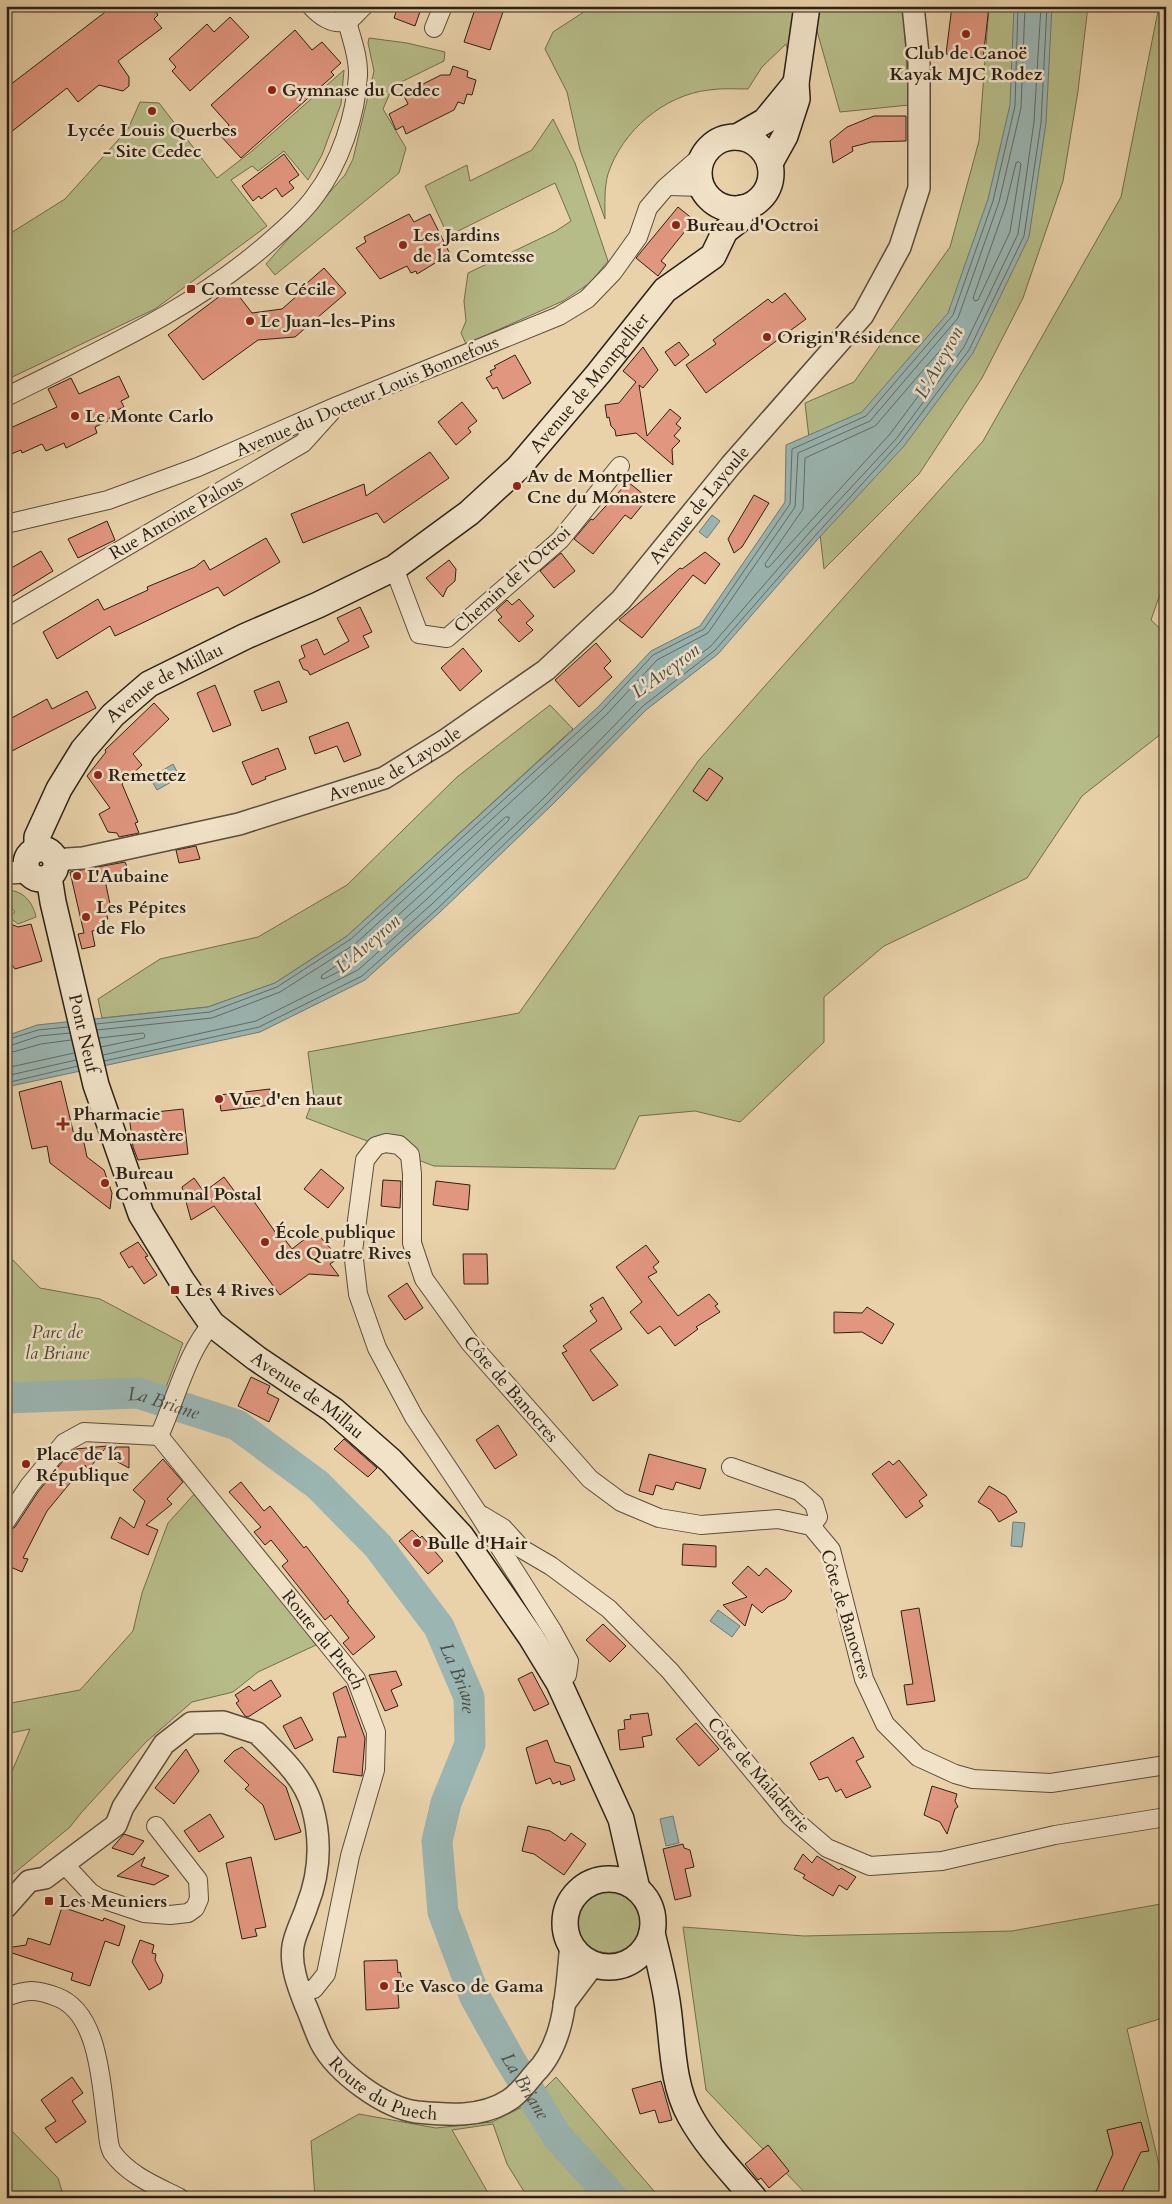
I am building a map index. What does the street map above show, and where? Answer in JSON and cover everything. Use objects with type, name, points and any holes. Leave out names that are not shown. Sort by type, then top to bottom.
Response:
[{"type":"main road","points":[[770,163],[785,136],[797,100],[796,83],[807,6]]},
{"type":"main road","points":[[725,231],[706,193],[700,175],[701,163],[706,152],[720,141],[737,137],[765,120],[796,83]]},
{"type":"main road","points":[[706,193],[720,205],[742,208],[754,204],[766,191],[771,174],[770,163],[765,153],[758,145],[737,137]]},
{"type":"main road","name":"Avenue de Montpellier","points":[[318,605],[394,568],[469,514],[518,468],[598,374],[665,290],[713,256],[725,231],[739,220],[742,208]]},
{"type":"main road","name":"Avenue de Millau","points":[[72,982],[53,902],[33,866],[50,808],[59,789],[83,750],[113,715],[149,684],[246,636],[318,605]]},
{"type":"main road","name":"Pont Neuf","points":[[72,982],[94,1078]]},
{"type":"main road","name":"Avenue de Millau","points":[[94,1078],[141,1214],[182,1281],[212,1324],[249,1353],[333,1410],[391,1460],[461,1536],[531,1637],[559,1683],[621,1819],[637,1889]]},
{"type":"main road","points":[[608,1879],[626,1841]]},
{"type":"main road","points":[[652,1933],[647,1946],[637,1957],[624,1964],[609,1967],[594,1964],[577,1953],[571,1945],[566,1930],[566,1915],[571,1901],[580,1889],[593,1882],[608,1879],[629,1883],[646,1898],[651,1909],[653,1920],[652,1933],[668,2007],[672,2053],[689,2115],[707,2144],[754,2198]]},
{"type":"main road","points":[[624,1964],[650,1982],[668,2007]]},
{"type":"street","points":[[311,6],[327,19],[353,13]]},
{"type":"street","points":[[326,6],[353,13]]},
{"type":"street","points":[[434,28],[443,6]]},
{"type":"street","name":"Avenue de Layoule","points":[[33,866],[238,824],[386,778],[444,741],[546,670],[621,600],[731,465],[863,315],[900,247],[920,188],[919,63],[913,6]]},
{"type":"street","points":[[6,397],[136,333],[192,300],[243,265],[291,223],[315,196],[330,172],[342,144],[356,93],[358,74],[353,13]]},
{"type":"street","name":"Avenue du Docteur Louis Bonnefous","points":[[6,524],[108,500],[153,484],[198,467],[336,406],[560,316],[587,299],[624,259],[638,237],[648,208],[665,188],[706,152]]},
{"type":"street","points":[[669,186],[706,193]]},
{"type":"street","name":"Rue Antoine Palous","points":[[6,617],[303,443],[336,406]]},
{"type":"street","name":"Chemin de l'Octroi","points":[[394,568],[419,634],[447,638],[560,540],[620,466]]},
{"type":"street","name":"Côte de Banocres","points":[[478,1513],[414,1417],[377,1348],[358,1294],[354,1251],[365,1160],[376,1146],[386,1143],[399,1145],[410,1155],[412,1243],[424,1279],[470,1343],[590,1479],[621,1502],[659,1518],[701,1525],[778,1518],[811,1526],[831,1550],[864,1679],[885,1724],[918,1757],[954,1774],[973,1780],[1050,1783],[1166,1765]]},
{"type":"street","points":[[6,1521],[29,1486],[64,1443],[84,1432],[161,1432],[201,1336],[212,1324]]},
{"type":"street","name":"Route du Puech","points":[[161,1432],[356,1679],[376,1732],[375,1770],[350,1856],[326,1974],[314,1989],[300,1992]]},
{"type":"street","points":[[731,1467],[799,1491],[814,1504],[818,1517],[811,1526]]},
{"type":"street","points":[[478,1513],[552,1630],[569,1661],[567,1675],[559,1683]]},
{"type":"street","name":"Côte de Maladrerie","points":[[478,1513],[503,1528],[522,1549],[551,1566],[610,1610],[670,1671],[792,1817],[827,1848],[870,1866],[942,1861],[1055,1834],[1166,1817]]},
{"type":"street","name":"Route du Puech","points":[[8,1906],[38,1894],[45,1878],[65,1865],[116,1825],[124,1807],[164,1744],[190,1723],[223,1722],[257,1733],[292,1768],[312,1805],[320,1852],[312,1894],[293,1945],[294,1970],[300,1992],[321,2044],[342,2071],[376,2096],[412,2111],[448,2115],[468,2114],[498,2106],[510,2100],[546,2062],[558,2034],[564,2004]]},
{"type":"street","points":[[65,1865],[90,1892],[99,1898],[144,1913],[170,1915],[188,1913],[195,1908],[199,1899],[198,1880],[156,1826]]},
{"type":"street","points":[[564,2004],[571,1945]]},
{"type":"street","points":[[564,2004],[594,1964]]},
{"type":"street","points":[[6,1996],[24,1990],[44,1992],[64,2000],[83,2018],[94,2042],[111,2150],[130,2171],[180,2198]]},
{"type":"green space","points":[[593,6],[788,6],[794,11],[788,52],[786,44],[762,67],[748,89],[719,89],[692,93],[661,107],[634,130],[623,143],[608,174],[605,191],[605,219],[580,150],[567,92],[545,49],[553,32]]},
{"type":"green space","points":[[819,6],[903,6],[909,105],[840,112],[817,31]]},
{"type":"green space","points":[[989,6],[1088,6],[1078,91],[1063,181],[1023,298],[982,378],[919,474],[824,569],[805,403],[854,382],[950,247],[979,141]]},
{"type":"green space","points":[[1159,6],[1166,6],[1166,577],[1151,620],[1166,634],[1166,730],[1082,796],[1027,878],[884,946],[824,997],[824,1042],[740,1122],[695,1111],[639,1116],[615,1169],[434,1166],[306,1118],[314,1098],[308,1052],[519,1013],[699,760],[983,441],[1121,197]]},
{"type":"green space","points":[[369,38],[407,43],[445,52],[444,61],[393,86],[383,109],[406,148],[399,173],[275,275],[266,264],[345,175],[353,159],[374,71],[368,43]]},
{"type":"green space","points":[[344,70],[341,104],[322,155],[308,180],[284,151],[258,171],[252,166],[231,180],[267,226],[155,309],[6,380],[6,236],[65,199],[128,129],[140,102],[159,103],[217,178],[252,151]]},
{"type":"green space","points":[[553,119],[575,163],[608,261],[590,283],[563,301],[466,344],[461,333],[466,321],[464,301],[468,273],[556,231],[571,221],[555,183],[448,236],[425,186],[467,165],[470,181],[532,150]]},
{"type":"green space","points":[[550,705],[573,729],[347,936],[275,983],[208,1007],[102,1018],[98,999],[160,959],[258,937],[347,885],[457,777]]},
{"type":"green space","points":[[6,890],[17,892],[26,898],[30,902],[36,917],[18,924],[9,917],[15,912],[6,902]]},
{"type":"green space","name":"Parc de la Briane","points":[[6,1253],[40,1288],[100,1299],[183,1343],[165,1390],[6,1394]]},
{"type":"green space","points":[[197,1491],[316,1645],[258,1672],[233,1692],[192,1702],[146,1742],[70,1827],[6,1880],[6,1780],[10,1776],[30,1729],[6,1734],[6,1704],[80,1690],[133,1631],[142,1593],[168,1523]]},
{"type":"green space","points":[[609,1891],[621,1893],[631,1900],[638,1910],[640,1922],[638,1934],[631,1944],[621,1951],[609,1953],[597,1951],[587,1944],[580,1934],[578,1922],[580,1910],[587,1900],[597,1893]]},
{"type":"green space","points":[[1166,1903],[1166,2017],[1127,2029],[1165,2190],[1153,2198],[810,2198],[706,2090],[683,1927],[804,1936],[1012,1931]]},
{"type":"green space","points":[[556,2077],[660,2198],[528,2198],[507,2164],[493,2124],[452,2130],[491,2198],[315,2198],[311,2141],[359,2114],[436,2128],[492,2122],[530,2103]]},
{"type":"green space","points":[[6,2125],[58,2178],[64,2198],[6,2198]]},
{"type":"water","name":"L'Aveyron","points":[[1014,6],[1052,6],[1046,123],[1029,237],[973,353],[904,446],[817,540],[718,654],[646,710],[552,805],[440,912],[365,980],[260,1032],[11,1086],[6,1089],[6,1036],[37,1025],[208,1007],[275,983],[347,936],[598,707],[651,651],[700,626],[785,502],[786,445],[862,412],[948,313],[988,199],[1010,105]]},
{"type":"water","points":[[712,515],[720,521],[707,538],[699,532]]},
{"type":"water","points":[[173,764],[180,777],[157,790],[150,778]]},
{"type":"water","points":[[1013,1522],[1025,1523],[1022,1547],[1011,1546]]},
{"type":"water","points":[[718,1610],[740,1626],[732,1637],[710,1621]]},
{"type":"water","points":[[673,1816],[679,1843],[666,1846],[660,1819]]},
{"type":"building","points":[[113,6],[152,6],[158,15],[154,19],[162,28],[118,61],[129,77],[129,86],[123,91],[99,85],[78,102],[67,88],[6,136],[6,88]]},
{"type":"building","points":[[398,6],[422,6],[415,26],[394,18]]},
{"type":"building","points":[[476,6],[505,6],[490,50],[464,42]]},
{"type":"building","points":[[952,6],[989,6],[983,59],[946,54]]},
{"type":"building","points":[[230,17],[249,37],[190,91],[172,71],[176,67],[169,59],[207,24],[214,32]]},
{"type":"building","name":"Gymnase du Cedec","points":[[295,30],[312,50],[322,42],[341,63],[331,72],[334,75],[241,158],[219,134],[229,125],[211,105]]},
{"type":"building","points":[[453,66],[468,71],[467,77],[476,80],[472,95],[467,94],[464,104],[458,102],[454,110],[406,134],[403,126],[396,130],[389,114],[408,104],[403,94],[441,75],[450,75]]},
{"type":"building","points":[[874,116],[906,116],[906,141],[871,142],[852,147],[853,151],[833,163],[830,141],[847,127]]},
{"type":"building","points":[[284,154],[299,175],[289,182],[294,188],[282,197],[276,188],[261,199],[259,196],[253,201],[242,186]]},
{"type":"building","points":[[678,207],[694,220],[661,261],[666,265],[658,276],[636,258]]},
{"type":"building","name":"Les Jardins de la Comtesse","points":[[409,214],[414,222],[430,214],[450,254],[417,274],[416,271],[411,273],[407,266],[380,279],[356,248],[366,242],[364,237]]},
{"type":"building","name":"Le Juan-les-Pins","points":[[324,268],[346,293],[295,337],[258,340],[203,380],[168,335],[232,287],[252,313],[282,309],[299,294],[298,291]]},
{"type":"building","points":[[785,293],[806,319],[706,393],[686,365],[716,344],[713,340],[768,299],[772,303]]},
{"type":"building","points":[[679,342],[689,355],[675,366],[665,352]]},
{"type":"building","points":[[643,347],[658,370],[643,388],[639,385],[647,436],[670,409],[681,418],[676,424],[681,428],[674,436],[680,441],[672,449],[673,465],[636,433],[616,436],[609,417],[607,418],[605,405],[619,403],[636,382],[623,371]]},
{"type":"building","points":[[515,355],[531,383],[503,399],[497,387],[493,389],[486,378],[492,375],[490,371],[496,368],[494,366]]},
{"type":"building","name":"Le Monte Carlo","points":[[119,376],[129,397],[121,401],[124,407],[115,411],[116,414],[109,418],[110,420],[95,427],[97,433],[66,448],[64,443],[46,451],[42,444],[22,453],[21,450],[6,456],[6,430],[57,407],[48,389],[71,378],[79,394]]},
{"type":"building","points":[[462,402],[477,421],[468,428],[471,432],[456,445],[438,422]]},
{"type":"building","points":[[430,452],[449,478],[384,523],[377,513],[303,543],[291,514],[364,484],[366,496]]},
{"type":"building","points":[[628,482],[648,498],[631,519],[625,515],[593,554],[574,539]]},
{"type":"building","points":[[754,495],[769,503],[742,547],[734,553],[728,539]]},
{"type":"building","points":[[107,521],[115,540],[78,558],[68,539]]},
{"type":"building","points":[[266,538],[280,562],[224,596],[218,587],[115,636],[110,626],[57,659],[43,632],[98,599],[104,610],[148,590],[147,587],[195,567],[204,560],[210,570]]},
{"type":"building","points":[[41,551],[53,571],[6,600],[6,571]]},
{"type":"building","points":[[705,552],[720,564],[705,584],[693,575],[642,638],[619,620],[680,568],[682,569]]},
{"type":"building","points":[[561,553],[575,571],[554,588],[540,571]]},
{"type":"building","points":[[449,560],[456,569],[455,581],[447,588],[443,597],[426,578]]},
{"type":"building","points":[[519,599],[534,616],[526,623],[533,630],[519,642],[498,620],[502,617],[496,610],[507,600],[512,605]]},
{"type":"building","points":[[360,607],[372,632],[363,636],[369,647],[310,675],[308,671],[303,669],[299,660],[305,657],[301,646],[317,639],[324,655],[349,641],[337,618]]},
{"type":"building","points":[[596,643],[611,661],[604,668],[612,677],[579,707],[555,680]]},
{"type":"building","points":[[463,648],[482,671],[460,691],[441,668]]},
{"type":"building","points":[[279,681],[287,702],[262,711],[254,691]]},
{"type":"building","points":[[215,685],[231,725],[213,732],[197,693]]},
{"type":"building","points":[[87,691],[96,708],[6,754],[6,721],[47,699],[52,709]]},
{"type":"building","points":[[154,703],[169,719],[133,754],[142,765],[122,784],[138,822],[135,823],[139,833],[119,837],[117,833],[108,832],[99,814],[110,808],[87,776],[106,752],[105,750]]},
{"type":"building","points":[[348,722],[361,755],[344,762],[337,746],[315,754],[309,737]]},
{"type":"building","points":[[278,748],[286,769],[265,777],[266,779],[252,785],[242,762]]},
{"type":"building","points":[[709,768],[723,778],[707,801],[693,791]]},
{"type":"building","points":[[196,846],[200,859],[179,863],[176,850]]},
{"type":"building","points":[[125,862],[130,874],[105,880],[111,909],[105,910],[108,919],[104,920],[106,928],[92,931],[95,946],[82,949],[78,934],[84,933],[70,872]]},
{"type":"building","points":[[6,922],[18,927],[31,924],[42,961],[15,969],[6,957]]},
{"type":"building","points":[[61,1081],[75,1139],[83,1138],[87,1157],[104,1170],[112,1193],[110,1209],[50,1163],[47,1146],[32,1149],[19,1092]]},
{"type":"building","points":[[270,1089],[271,1105],[221,1111],[219,1095]]},
{"type":"building","points":[[183,1109],[188,1154],[138,1160],[133,1147],[129,1115]]},
{"type":"building","points":[[321,1169],[344,1188],[328,1208],[304,1189]]},
{"type":"building","points":[[224,1177],[238,1196],[246,1190],[280,1239],[283,1237],[292,1249],[315,1231],[339,1258],[330,1264],[339,1276],[309,1274],[280,1295],[214,1206],[191,1220],[182,1187],[194,1178],[204,1192]]},
{"type":"building","points":[[383,1180],[401,1181],[400,1208],[381,1206]]},
{"type":"building","points":[[436,1181],[470,1185],[468,1210],[433,1205]]},
{"type":"building","points":[[138,1242],[148,1256],[145,1257],[157,1275],[144,1284],[132,1266],[129,1268],[120,1253]]},
{"type":"building","points":[[646,1245],[659,1262],[653,1267],[657,1272],[648,1277],[678,1316],[709,1294],[718,1304],[715,1306],[720,1312],[696,1327],[698,1329],[675,1346],[660,1326],[648,1334],[630,1312],[642,1302],[616,1267]]},
{"type":"building","points":[[463,1254],[487,1254],[488,1284],[464,1284]]},
{"type":"building","points":[[407,1283],[423,1308],[405,1320],[388,1296]]},
{"type":"building","points":[[603,1297],[622,1329],[590,1350],[618,1385],[593,1401],[562,1353],[567,1351],[563,1346],[597,1321],[590,1311],[593,1309],[590,1305]]},
{"type":"building","points":[[867,1307],[894,1324],[882,1344],[862,1332],[834,1333],[834,1312],[862,1313]]},
{"type":"building","points":[[251,1377],[270,1386],[267,1393],[279,1399],[269,1422],[238,1406]]},
{"type":"building","points":[[498,1425],[517,1455],[495,1469],[476,1440]]},
{"type":"building","points":[[344,1439],[377,1468],[368,1477],[334,1449]]},
{"type":"building","points":[[107,1446],[88,1470],[85,1465],[47,1511],[23,1558],[28,1559],[22,1572],[6,1565],[6,1537],[9,1531],[15,1527],[38,1492],[71,1451]]},
{"type":"building","points":[[116,1447],[129,1447],[129,1468],[110,1458]]},
{"type":"building","points":[[649,1454],[706,1469],[700,1489],[676,1482],[673,1490],[656,1485],[653,1495],[639,1491]]},
{"type":"building","points":[[163,1459],[183,1482],[167,1499],[172,1504],[146,1525],[158,1530],[148,1555],[111,1538],[120,1517],[134,1528],[145,1501],[133,1490]]},
{"type":"building","points":[[899,1460],[927,1495],[919,1501],[923,1506],[906,1518],[872,1474],[889,1461],[893,1465]]},
{"type":"building","points":[[241,1482],[264,1511],[270,1506],[304,1548],[306,1546],[375,1637],[353,1655],[343,1643],[349,1638],[331,1615],[325,1620],[282,1566],[288,1561],[271,1540],[265,1545],[254,1532],[261,1527],[229,1492]]},
{"type":"building","points":[[989,1486],[1006,1496],[1017,1512],[999,1522],[991,1510],[978,1502]]},
{"type":"building","points":[[412,1530],[420,1538],[422,1536],[443,1561],[428,1574],[399,1541]]},
{"type":"building","points":[[683,1544],[716,1546],[716,1567],[682,1565]]},
{"type":"building","points":[[748,1566],[759,1576],[766,1568],[792,1591],[785,1599],[768,1607],[762,1613],[752,1604],[745,1626],[723,1605],[747,1597],[732,1583]]},
{"type":"building","points":[[919,1608],[935,1701],[907,1705],[904,1685],[913,1684],[901,1611]]},
{"type":"building","points":[[603,1624],[626,1646],[610,1662],[586,1640]]},
{"type":"building","points":[[396,1671],[402,1685],[391,1690],[398,1706],[385,1711],[369,1675]]},
{"type":"building","points":[[532,1672],[549,1704],[534,1711],[518,1679]]},
{"type":"building","points":[[271,1680],[281,1696],[248,1717],[245,1716],[236,1703],[239,1701],[235,1695],[249,1686],[254,1691]]},
{"type":"building","points":[[346,1686],[365,1738],[362,1776],[333,1772],[338,1737],[346,1737],[333,1693]]},
{"type":"building","points":[[648,1713],[652,1735],[642,1737],[644,1747],[620,1750],[618,1730],[625,1729],[624,1720],[631,1719],[630,1715]]},
{"type":"building","points":[[301,1717],[313,1740],[295,1749],[283,1726]]},
{"type":"building","points":[[696,1723],[719,1749],[699,1766],[676,1739]]},
{"type":"building","points":[[853,1737],[864,1757],[856,1761],[871,1787],[846,1798],[841,1789],[836,1792],[828,1777],[819,1780],[810,1763]]},
{"type":"building","points":[[547,1740],[555,1762],[570,1766],[575,1780],[561,1785],[560,1781],[553,1784],[550,1778],[536,1784],[526,1748]]},
{"type":"building","points":[[242,1747],[286,1787],[301,1832],[275,1840],[263,1805],[245,1789],[249,1785],[224,1761],[234,1751]]},
{"type":"building","points":[[186,1749],[199,1771],[174,1804],[155,1788]]},
{"type":"building","points":[[932,1786],[957,1794],[955,1801],[958,1807],[955,1809],[947,1834],[940,1822],[924,1815]]},
{"type":"building","points":[[210,1814],[224,1837],[199,1852],[184,1831]]},
{"type":"building","points":[[528,1826],[550,1831],[565,1841],[571,1833],[586,1844],[564,1875],[534,1854],[522,1851]]},
{"type":"building","points":[[124,1834],[144,1841],[133,1855],[112,1848]]},
{"type":"building","points":[[683,1844],[684,1848],[690,1850],[694,1867],[685,1869],[691,1896],[675,1900],[663,1849]]},
{"type":"building","points":[[803,1854],[812,1863],[817,1856],[839,1870],[841,1868],[856,1877],[847,1890],[839,1885],[833,1896],[803,1878],[805,1875],[794,1869]]},
{"type":"building","points":[[145,1857],[141,1866],[169,1876],[154,1885],[117,1876]]},
{"type":"building","points":[[251,1857],[266,1927],[255,1929],[257,1936],[242,1939],[226,1863]]},
{"type":"building","points":[[62,1907],[103,1921],[104,1918],[125,1926],[119,1946],[105,1941],[90,1986],[71,1980],[73,1973],[6,1951],[6,1948],[26,1945],[28,1938],[50,1945]]},
{"type":"building","points":[[140,1940],[154,1945],[152,1953],[156,1954],[155,1960],[163,1975],[161,1983],[149,1990],[132,1962]]},
{"type":"building","name":"Le Vasco de Gama","points":[[397,1960],[398,1973],[400,1972],[405,1992],[398,1993],[399,2008],[366,2010],[364,1961]]},
{"type":"building","points":[[72,2077],[83,2093],[72,2101],[86,2122],[56,2143],[45,2128],[56,2121],[41,2100]]},
{"type":"building","points":[[661,2081],[672,2120],[659,2123],[655,2110],[640,2114],[632,2089]]},
{"type":"building","points":[[1141,2122],[1149,2151],[1141,2152],[1119,2198],[1093,2198],[1113,2154],[1107,2130]]},
{"type":"building","points":[[768,2145],[789,2171],[769,2188],[761,2178],[758,2180],[745,2164]]},
{"type":"waterway","name":"La Briane","points":[[6,1398],[138,1393],[237,1425],[318,1485],[378,1546],[439,1627],[469,1697],[470,1744],[446,1803],[437,1841],[443,1912],[475,1997],[509,2058],[557,2136],[613,2198]]},
{"type":"place","name":"Club de Canoë Kayak MJC Rodez","points":[[966,34]]},
{"type":"place","name":"Gymnase du Cedec","points":[[272,90]]},
{"type":"place","name":"Lycée Louis Querbes - Site Cedec","points":[[152,111]]},
{"type":"place","name":"Bureau d'Octroi","points":[[676,225]]},
{"type":"place","name":"Les Jardins de la Comtesse","points":[[403,245]]},
{"type":"place","name":"Comtesse Cécile","points":[[191,289]]},
{"type":"place","name":"Le Juan-les-Pins","points":[[250,321]]},
{"type":"place","name":"Origin'Résidence","points":[[767,337]]},
{"type":"place","name":"Le Monte Carlo","points":[[75,416]]},
{"type":"place","name":"Av de Montpellier Cne du Monastere","points":[[517,486]]},
{"type":"place","name":"Remettez","points":[[98,775]]},
{"type":"place","name":"L'Aubaine","points":[[77,876]]},
{"type":"place","name":"Les Pépites de Flo","points":[[86,917]]},
{"type":"place","name":"Vue d'en haut","points":[[219,1099]]},
{"type":"place","name":"Pharmacie du Monastère","points":[[63,1124]]},
{"type":"place","name":"Bureau Communal Postal","points":[[105,1183]]},
{"type":"place","name":"École publique des Quatre Rives","points":[[265,1242]]},
{"type":"place","name":"Les 4 Rives","points":[[175,1290]]},
{"type":"place","name":"Place de la République","points":[[26,1464]]},
{"type":"place","name":"Bulle d'Hair","points":[[417,1543]]},
{"type":"place","name":"Les Meuniers","points":[[49,1901]]},
{"type":"place","name":"Le Vasco de Gama","points":[[384,1986]]}]
